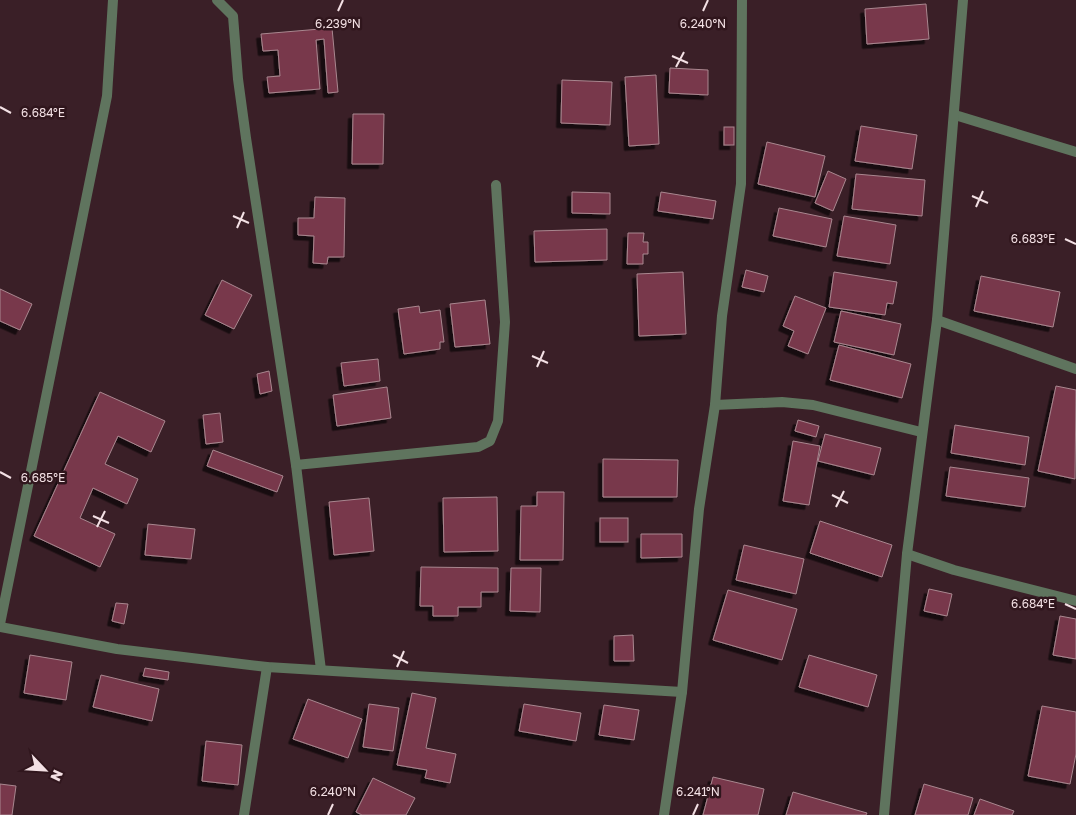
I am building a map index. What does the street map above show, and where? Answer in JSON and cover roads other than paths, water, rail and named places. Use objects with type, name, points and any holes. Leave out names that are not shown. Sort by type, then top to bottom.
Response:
[{"type":"street","points":[[113,0],[107,96],[0,626],[117,649],[267,667],[682,692]]},
{"type":"street","points":[[217,0],[233,16],[238,79],[296,465],[321,670]]},
{"type":"street","points":[[664,815],[682,692],[699,509],[715,405],[722,316],[741,184],[742,0]]},
{"type":"street","points":[[884,815],[907,554],[921,432],[937,320],[963,0]]},
{"type":"street","points":[[955,115],[1076,152]]},
{"type":"street","points":[[296,465],[478,447],[490,441],[498,421],[505,322],[496,185]]},
{"type":"street","points":[[937,320],[1076,369]]},
{"type":"street","points":[[715,405],[782,402],[813,405],[921,432]]},
{"type":"street","points":[[907,554],[954,570],[1076,600]]},
{"type":"street","points":[[244,815],[267,667]]}]
